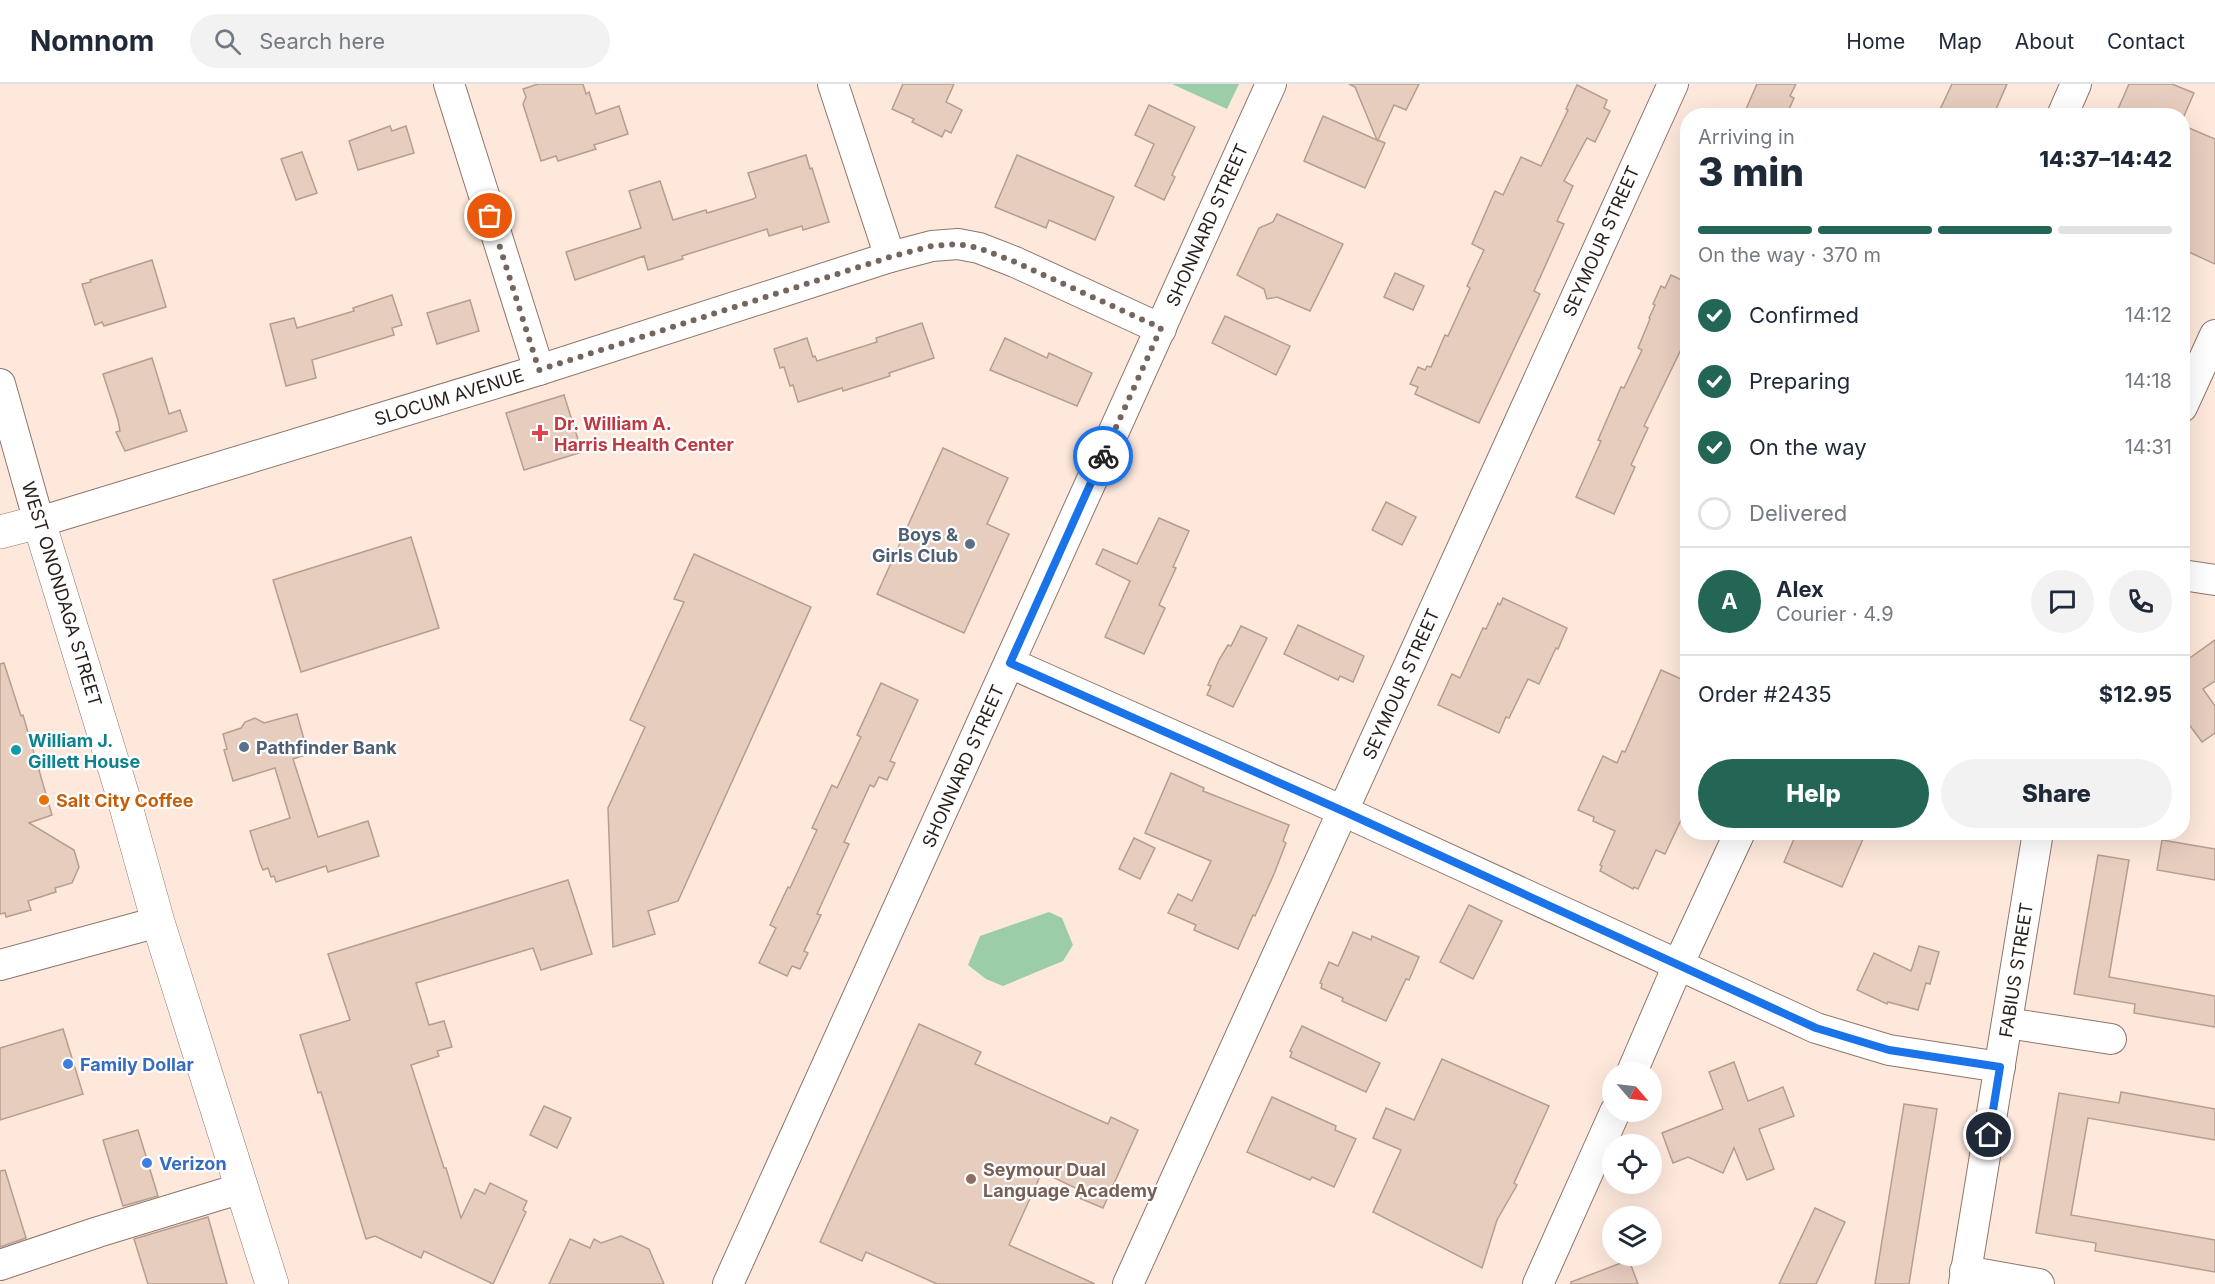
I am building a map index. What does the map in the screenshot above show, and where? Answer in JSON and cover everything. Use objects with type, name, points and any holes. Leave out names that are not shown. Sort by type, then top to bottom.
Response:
[{"type":"main road","points":[[0,532],[39,522]]},
{"type":"main road","name":"WEST ONONDAGA STREET","points":[[39,522],[120,786],[158,922],[242,1188],[275,1283]]},
{"type":"street","points":[[449,84],[539,370]]},
{"type":"street","points":[[833,84],[890,257]]},
{"type":"street","name":"SHONNARD STREET","points":[[728,1284],[1271,84]]},
{"type":"street","name":"SEYMOUR STREET","points":[[1128,1284],[1672,84]]},
{"type":"street","points":[[2066,108],[2076,84]]},
{"type":"street","name":"SLOCUM AVENUE","points":[[39,522],[539,370],[890,257],[932,246],[958,244],[979,248],[1161,328]]},
{"type":"street","points":[[2190,390],[2215,335]]},
{"type":"street","name":"WEST ONONDAGA STREET","points":[[0,384],[39,522]]},
{"type":"street","points":[[2190,575],[2215,580]]},
{"type":"street","points":[[1010,663],[1343,811],[1816,1028],[1889,1050],[2000,1067]]},
{"type":"street","points":[[1636,1062],[1678,963],[1736,840]]},
{"type":"street","name":"FABIUS STREET","points":[[1965,1278],[2037,840]]},
{"type":"street","points":[[0,966],[158,922]]},
{"type":"street","points":[[2007,1023],[2111,1039]]},
{"type":"street","points":[[1538,1284],[1611,1122]]},
{"type":"street","points":[[0,1265],[242,1188]]},
{"type":"street","points":[[1965,1278],[2039,1284]]},
{"type":"green space","points":[[1172,84],[1239,84],[1227,109]]},
{"type":"green space","points":[[1049,912],[1062,918],[1073,945],[1063,961],[1003,986],[986,979],[968,965],[980,936]]},
{"type":"building","points":[[538,84],[583,84],[586,94],[589,92],[596,114],[619,106],[628,134],[594,145],[596,149],[558,161],[556,156],[541,161],[523,104],[526,97],[523,89]]},
{"type":"building","points":[[903,84],[954,84],[946,102],[962,110],[951,133],[945,130],[942,137],[912,122],[914,119],[892,109]]},
{"type":"building","points":[[1349,84],[1419,84],[1406,110],[1394,105],[1378,140],[1385,143],[1365,188],[1304,161],[1323,116],[1377,140],[1355,87]]},
{"type":"building","points":[[1757,84],[1796,84],[1790,96],[1794,98],[1790,108],[1746,108]]},
{"type":"building","points":[[1952,84],[2007,84],[1996,108],[1941,108]]},
{"type":"building","points":[[2129,84],[2172,84],[2194,93],[2187,108],[2118,108]]},
{"type":"building","points":[[1577,85],[1607,100],[1604,108],[1610,111],[1595,142],[1587,138],[1564,181],[1573,186],[1557,221],[1564,224],[1534,291],[1540,294],[1479,423],[1415,394],[1418,387],[1410,384],[1418,367],[1425,370],[1427,366],[1431,367],[1470,288],[1467,286],[1484,250],[1472,244],[1495,191],[1503,195],[1521,157],[1541,166],[1568,110],[1566,109]]},
{"type":"building","points":[[1149,105],[1195,127],[1172,175],[1175,177],[1164,200],[1135,186],[1154,144],[1135,135]]},
{"type":"building","points":[[390,126],[392,131],[406,126],[414,153],[358,170],[349,141]]},
{"type":"building","points":[[2190,128],[2215,139],[2215,264],[2190,253]]},
{"type":"building","points":[[302,152],[317,193],[296,200],[281,159]]},
{"type":"building","points":[[806,155],[829,222],[803,230],[802,226],[769,236],[767,229],[682,256],[683,259],[648,270],[644,256],[575,280],[566,252],[641,228],[629,191],[660,181],[673,220],[706,210],[707,213],[753,199],[756,197],[748,173]]},
{"type":"building","points":[[1017,155],[1114,197],[1095,240],[1049,220],[1046,228],[995,207]]},
{"type":"building","points":[[1277,214],[1343,244],[1310,311],[1277,297],[1267,299],[1264,289],[1237,275],[1259,228],[1273,222]]},
{"type":"building","points":[[152,260],[166,307],[104,326],[102,322],[95,325],[82,284]]},
{"type":"building","points":[[1395,273],[1424,286],[1413,310],[1384,297]]},
{"type":"building","points":[[1671,275],[1680,279],[1680,352],[1644,426],[1648,428],[1631,465],[1635,467],[1614,514],[1576,497],[1601,441],[1598,440],[1621,387],[1624,388],[1642,350],[1638,348],[1655,305],[1653,304],[1661,286],[1665,288]]},
{"type":"building","points":[[392,295],[402,325],[392,328],[394,335],[312,360],[316,378],[286,386],[270,324],[294,318],[297,328],[354,311],[353,308]]},
{"type":"building","points":[[470,300],[479,331],[437,344],[427,313]]},
{"type":"building","points":[[1225,316],[1290,346],[1276,375],[1212,343]]},
{"type":"building","points":[[922,323],[934,358],[889,373],[890,376],[798,402],[793,385],[790,386],[784,367],[780,368],[774,349],[807,338],[813,357],[815,356],[817,361],[877,342],[876,338]]},
{"type":"building","points":[[1005,338],[1047,358],[1049,353],[1092,373],[1077,406],[990,370]]},
{"type":"building","points":[[152,358],[169,414],[180,410],[187,431],[125,451],[116,432],[120,431],[118,420],[103,374]]},
{"type":"building","points":[[564,395],[582,452],[524,470],[506,413]]},
{"type":"building","points":[[943,448],[1008,478],[987,524],[1009,534],[964,633],[877,594]]},
{"type":"building","points":[[1386,502],[1416,517],[1402,545],[1372,530]]},
{"type":"building","points":[[1159,518],[1189,531],[1173,567],[1176,568],[1159,605],[1165,608],[1144,654],[1105,637],[1130,581],[1096,564],[1103,549],[1137,564]]},
{"type":"building","points":[[411,537],[439,628],[301,672],[273,580]]},
{"type":"building","points":[[694,554],[811,607],[678,901],[648,911],[655,934],[613,947],[608,808],[645,727],[630,720],[684,602],[674,599]]},
{"type":"building","points":[[1503,598],[1567,628],[1539,684],[1528,679],[1499,733],[1438,705],[1452,674],[1460,678],[1483,628],[1486,629],[1498,603],[1500,605]]},
{"type":"building","points":[[1298,625],[1364,656],[1353,682],[1340,676],[1338,680],[1284,654]]},
{"type":"building","points":[[1241,626],[1267,638],[1233,707],[1207,695],[1211,686],[1208,685],[1219,660],[1228,645],[1231,646]]},
{"type":"building","points":[[2215,640],[2215,681],[2203,689],[2215,706],[2215,733],[2202,742],[2190,726],[2190,658]]},
{"type":"building","points":[[4,663],[21,716],[23,715],[52,815],[29,823],[74,850],[79,867],[72,883],[55,888],[56,892],[28,901],[31,910],[6,917],[5,913],[0,914],[0,664]]},
{"type":"building","points":[[1661,670],[1680,678],[1680,822],[1665,854],[1656,850],[1638,889],[1634,887],[1633,889],[1600,871],[1602,866],[1600,865],[1615,831],[1593,821],[1594,817],[1578,810],[1603,756],[1617,763],[1622,751],[1625,752]]},
{"type":"building","points":[[881,683],[918,700],[890,761],[895,763],[887,780],[879,777],[874,787],[870,785],[844,842],[849,844],[817,914],[821,915],[804,951],[808,953],[800,969],[792,966],[787,976],[759,963],[776,928],[770,925],[817,830],[812,828],[832,785],[837,788],[861,737],[857,735]]},
{"type":"building","points":[[297,714],[308,754],[293,759],[318,837],[368,821],[379,856],[328,872],[326,866],[276,882],[274,876],[271,877],[268,868],[263,870],[250,831],[290,818],[275,768],[233,781],[224,750],[227,749],[223,734],[241,728],[245,722],[255,718],[264,723]]},
{"type":"building","points":[[1171,773],[1204,788],[1203,791],[1289,825],[1283,841],[1286,843],[1274,874],[1238,949],[1194,930],[1196,925],[1168,913],[1178,894],[1192,901],[1211,861],[1145,833]]},
{"type":"building","points":[[1134,838],[1155,848],[1140,879],[1119,869]]},
{"type":"building","points":[[1794,840],[1863,840],[1842,887],[1784,862]]},
{"type":"building","points":[[2162,840],[2215,849],[2215,880],[2157,870]]},
{"type":"building","points":[[2098,855],[2129,860],[2109,977],[2215,996],[2215,1027],[2134,1013],[2135,1004],[2074,994]]},
{"type":"building","points":[[568,880],[592,954],[541,970],[533,948],[416,983],[429,1025],[444,1021],[452,1047],[437,1051],[439,1056],[411,1065],[461,1218],[475,1189],[485,1194],[490,1183],[527,1201],[523,1210],[526,1212],[493,1284],[424,1251],[421,1258],[375,1236],[366,1239],[321,1092],[318,1093],[300,1035],[350,1020],[328,954]]},
{"type":"building","points":[[1469,905],[1502,921],[1473,979],[1440,962]]},
{"type":"building","points":[[1353,932],[1371,940],[1372,936],[1419,957],[1386,1021],[1342,1001],[1343,998],[1321,988],[1320,983],[1329,962],[1338,966]]},
{"type":"building","points":[[1919,946],[1939,952],[1930,984],[1926,983],[1918,1010],[1888,1002],[1887,1004],[1857,990],[1874,953],[1911,971]]},
{"type":"building","points":[[919,1024],[981,1052],[975,1064],[1108,1124],[1111,1117],[1138,1130],[1103,1208],[1077,1197],[1080,1190],[1042,1172],[1009,1245],[1095,1284],[937,1284],[866,1252],[862,1261],[820,1242]]},
{"type":"building","points":[[1302,1026],[1380,1063],[1366,1092],[1290,1057],[1292,1052],[1290,1051]]},
{"type":"building","points":[[63,1029],[83,1094],[0,1120],[0,1048]]},
{"type":"building","points":[[1442,1059],[1549,1106],[1514,1183],[1517,1185],[1497,1220],[1482,1268],[1373,1212],[1401,1150],[1373,1138],[1386,1108],[1414,1120]]},
{"type":"building","points":[[1734,1062],[1748,1101],[1783,1087],[1794,1116],[1759,1129],[1774,1169],[1747,1180],[1734,1148],[1723,1173],[1688,1157],[1673,1163],[1662,1133],[1723,1109],[1709,1072]]},
{"type":"building","points":[[2121,1092],[2215,1109],[2215,1140],[2088,1118],[2071,1215],[2215,1240],[2215,1272],[2095,1251],[2096,1243],[2036,1233],[2059,1093],[2119,1103]]},
{"type":"building","points":[[1272,1097],[1336,1126],[1335,1130],[1356,1139],[1334,1187],[1312,1177],[1310,1180],[1247,1152]]},
{"type":"building","points":[[1904,1104],[1937,1109],[1909,1284],[1875,1284]]},
{"type":"building","points":[[544,1106],[571,1118],[557,1148],[530,1135]]},
{"type":"building","points":[[138,1130],[158,1196],[123,1206],[103,1140]]},
{"type":"building","points":[[5,1170],[26,1238],[0,1247],[0,1171]]},
{"type":"building","points":[[1815,1208],[1845,1222],[1816,1284],[1779,1284]]},
{"type":"building","points":[[208,1217],[227,1284],[148,1284],[134,1239]]},
{"type":"building","points":[[621,1236],[649,1249],[664,1284],[549,1284],[570,1239],[590,1248],[594,1239],[601,1243]]},
{"type":"building","points":[[1613,1266],[1631,1266],[1638,1284],[1571,1284],[1571,1282]]},
{"type":"way so far","points":[[490,216],[539,370],[890,257],[932,246],[958,244],[979,248],[1015,262],[1161,328],[1103,456]]},
{"type":"place","name":"Dr. William A. Harris Health Center","points":[[540,433]]},
{"type":"place","name":"Boys & Girls Club","points":[[970,544]]},
{"type":"place","name":"Pathfinder Bank","points":[[244,747]]},
{"type":"place","name":"William J. Gillett House","points":[[16,750]]},
{"type":"place","name":"Salt City Coffee","points":[[44,800]]},
{"type":"place","name":"Family Dollar","points":[[68,1064]]},
{"type":"place","name":"Verizon","points":[[147,1163]]},
{"type":"place","name":"Seymour Dual Language Academy","points":[[971,1179]]},
{"type":"route","points":[[1103,456],[1010,663],[1343,811],[1816,1028],[1889,1050],[2000,1067],[1989,1135]]}]
